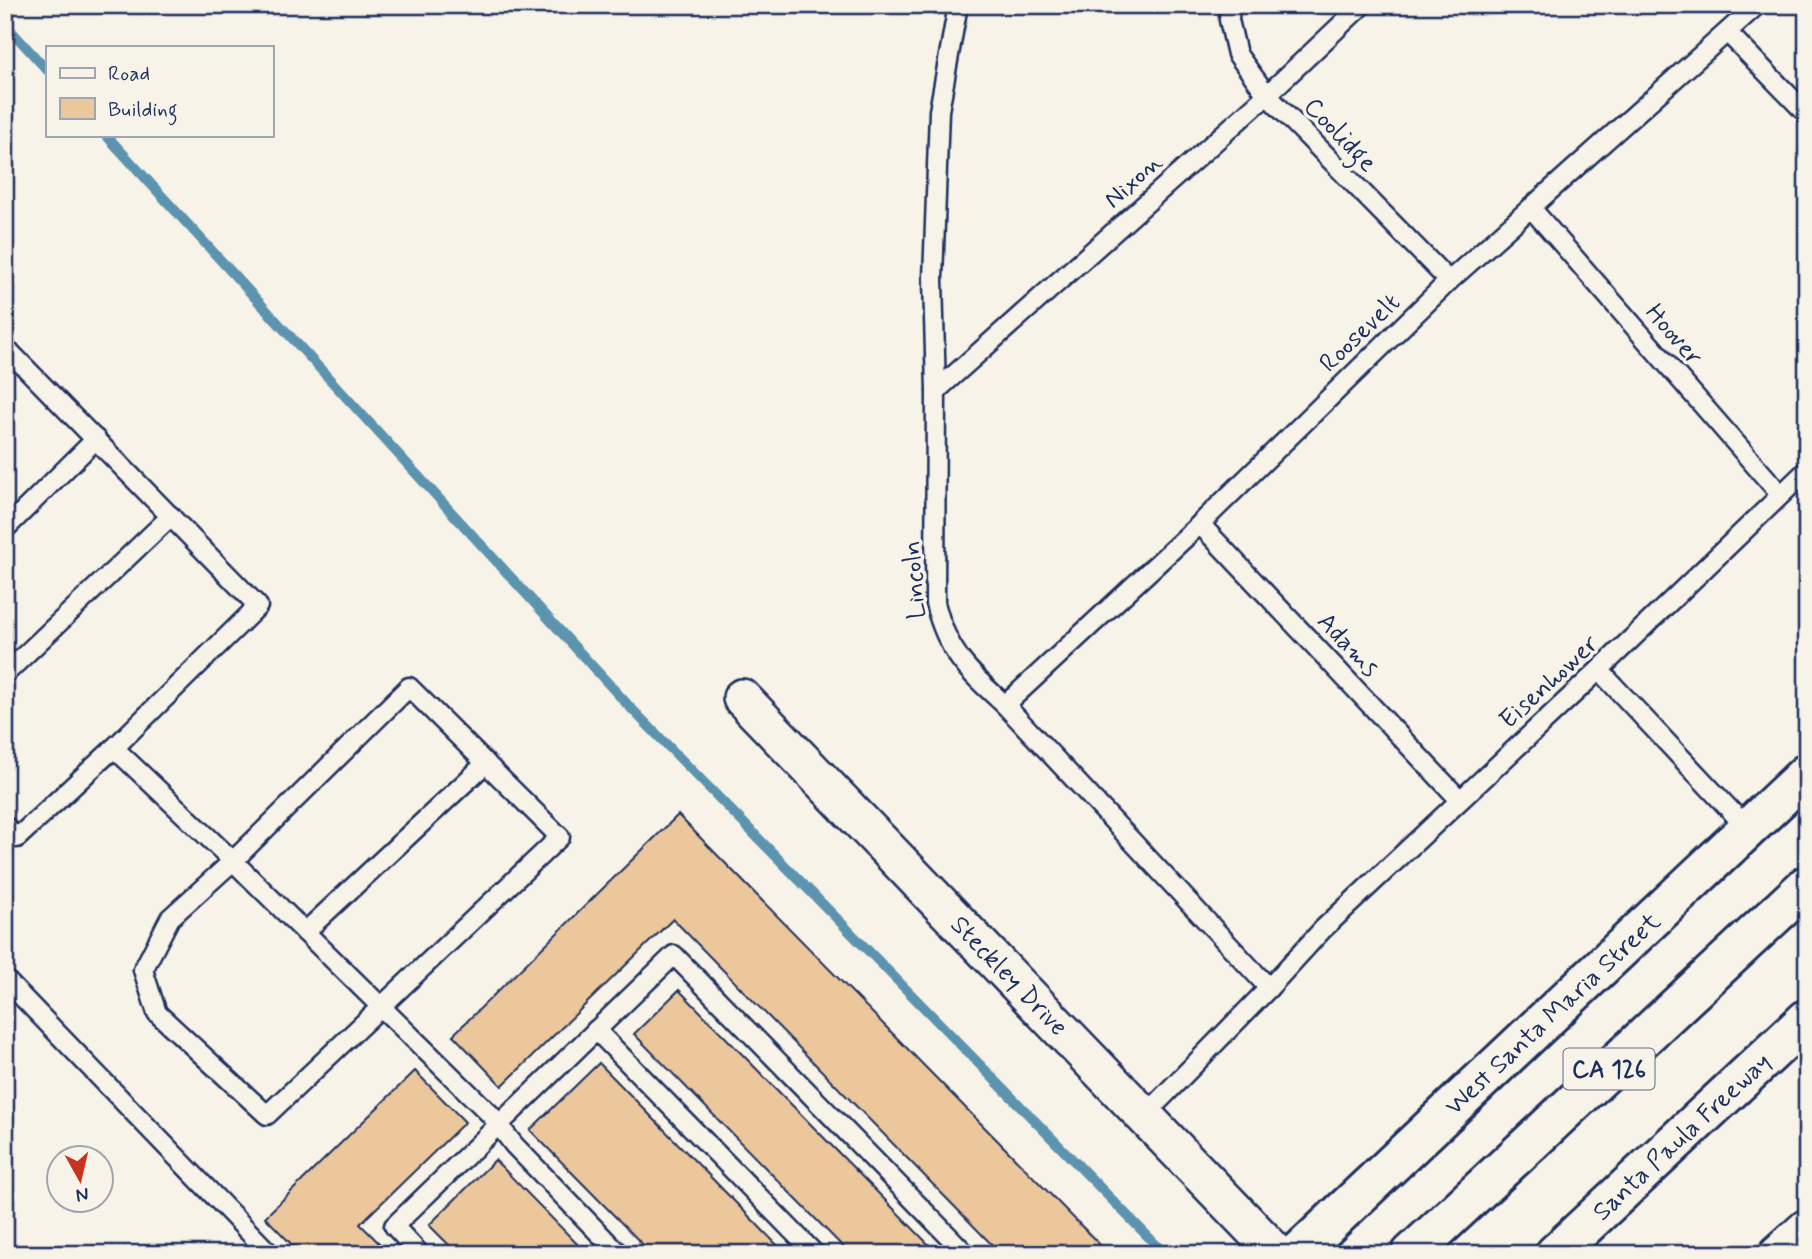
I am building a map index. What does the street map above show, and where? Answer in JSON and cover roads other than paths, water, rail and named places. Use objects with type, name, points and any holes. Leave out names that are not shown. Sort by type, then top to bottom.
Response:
[{"type":"main road","name":"West Santa Maria Street","points":[[1297,1254],[1807,773]]},
{"type":"main road","name":"CA 126","points":[[1411,1254],[1807,885]]},
{"type":"main road","name":"Santa Paula Freeway","points":[[1555,1254],[1807,1019]]},
{"type":"street","name":"Steckley Drive","points":[[741,698],[1277,1254]]},
{"type":"street","points":[[1778,1254],[1807,1228]]},
{"type":"lane","name":"Lincoln","points":[[958,5],[939,111],[933,279],[936,391],[935,603],[942,628],[953,651],[970,673],[1006,705],[1269,988]]},
{"type":"lane","name":"Coolidge","points":[[1230,5],[1229,20],[1237,54],[1267,95],[1449,281]]},
{"type":"lane","name":"Nixon","points":[[936,391],[1267,95],[1362,5]]},
{"type":"lane","name":"Roosevelt","points":[[1006,705],[1200,524],[1449,281],[1757,5]]},
{"type":"lane","points":[[1728,33],[1807,114]]},
{"type":"lane","name":"Hoover","points":[[1531,208],[1780,494]]},
{"type":"lane","points":[[5,362],[12,354],[258,606],[114,748],[17,838],[5,826]]},
{"type":"lane","points":[[5,529],[96,439]]},
{"type":"lane","name":"Eisenhower","points":[[1269,988],[1323,929],[1807,470]]},
{"type":"lane","points":[[5,674],[171,516]]},
{"type":"lane","name":"Adams","points":[[1200,524],[1461,800]]},
{"type":"lane","points":[[1599,670],[1748,829]]},
{"type":"lane","points":[[409,687],[560,837],[267,1115],[157,1013],[143,970],[170,918],[233,861],[409,687]]},
{"type":"lane","points":[[114,748],[382,1007],[620,1254]]},
{"type":"lane","points":[[305,932],[486,764]]},
{"type":"lane","points":[[420,1254],[394,1227],[674,955],[966,1254]]},
{"type":"lane","points":[[5,979],[270,1254]]},
{"type":"lane","points":[[1145,1115],[1269,988]]},
{"type":"lane","points":[[596,1030],[815,1254]]},
{"type":"waterway","points":[[5,24],[46,69]]},
{"type":"waterway","points":[[107,136],[627,704],[1165,1254]]}]
